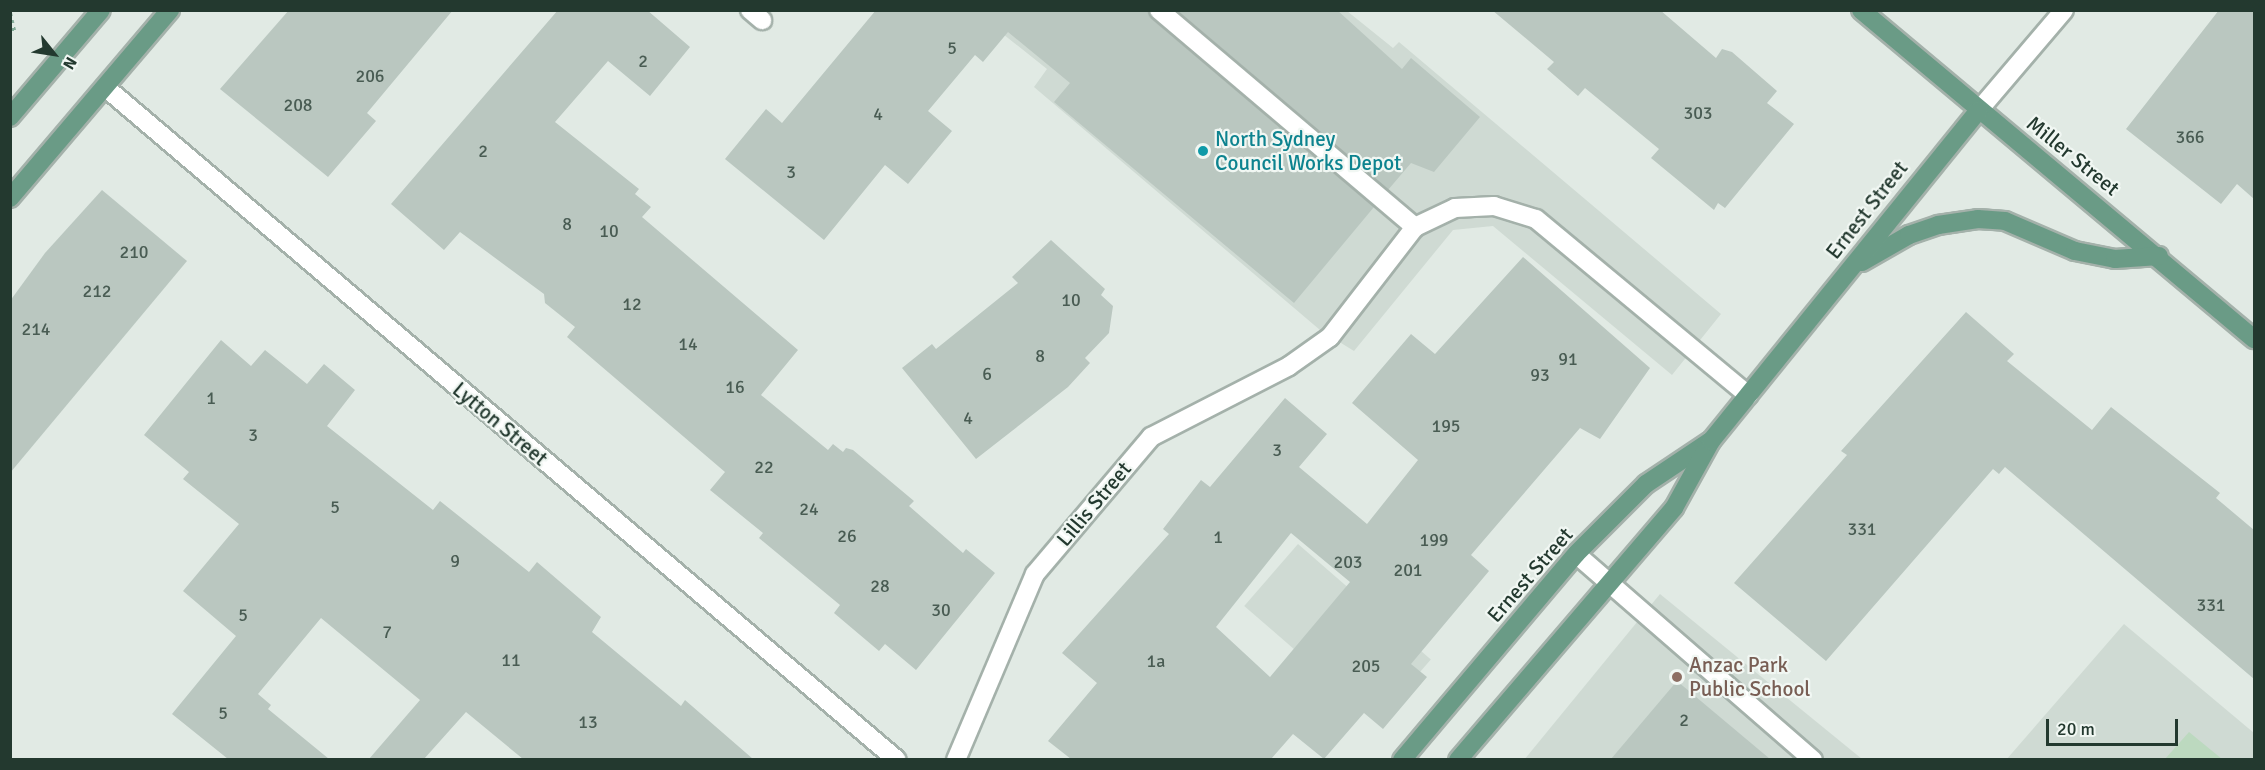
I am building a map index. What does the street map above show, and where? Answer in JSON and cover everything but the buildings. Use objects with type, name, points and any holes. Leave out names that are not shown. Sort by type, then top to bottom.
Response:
[{"type":"main road","points":[[10,117],[101,10]]},
{"type":"main road","points":[[10,198],[170,10]]},
{"type":"main road","name":"Miller Street","points":[[1861,10],[1979,110],[2159,256],[2254,339]]},
{"type":"main road","name":"Ernest Street","points":[[1458,759],[1674,508],[1711,441],[1979,110]]},
{"type":"main road","points":[[1846,274],[1878,250],[1909,235],[1938,225],[1978,219],[2005,221],[2075,251],[2115,259],[2159,256]]},
{"type":"main road","name":"Ernest Street","points":[[1402,759],[1576,554],[1646,484],[1711,441]]},
{"type":"street","points":[[1159,10],[1415,226],[1455,208],[1494,206],[1536,219],[1748,395]]},
{"type":"street","name":"Ernest Street","points":[[1979,110],[2064,10]]},
{"type":"street","name":"Lytton Street","points":[[105,87],[897,759]]},
{"type":"street","name":"Lillis Street","points":[[956,759],[1035,574],[1151,437],[1289,366],[1330,337],[1415,226]]},
{"type":"street","points":[[1576,554],[1813,759]]},
{"type":"path","points":[[10,14],[15,34],[10,30]]},
{"type":"shaded area","points":[[974,11],[1347,11],[1393,48],[1399,42],[1721,314],[1672,375],[1493,226],[1453,230],[1354,351],[1320,330],[1034,87],[1047,69]]},
{"type":"shaded area","points":[[1298,544],[1431,659],[1377,721],[1244,606]]},
{"type":"shaded area","name":"Anzac Park Public School","points":[[1660,594],[1862,759],[1524,760]]},
{"type":"shaded area","points":[[2124,624],[2254,733],[2254,759],[2006,760]]},
{"type":"green space","points":[[2189,732],[2222,759],[2165,759]]},
{"type":"place","name":"North Sydney Council Works Depot","points":[[1203,151]]},
{"type":"place","name":"Anzac Park Public School","points":[[1677,677]]}]
